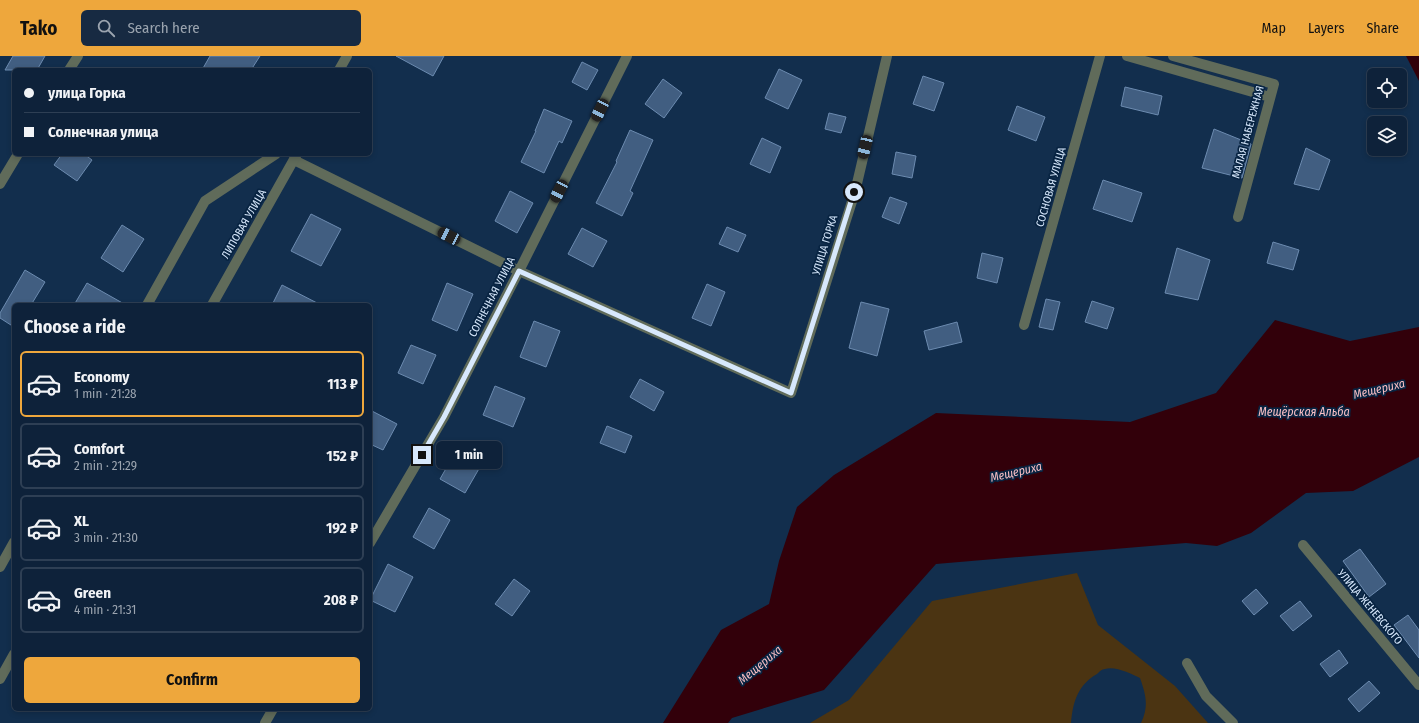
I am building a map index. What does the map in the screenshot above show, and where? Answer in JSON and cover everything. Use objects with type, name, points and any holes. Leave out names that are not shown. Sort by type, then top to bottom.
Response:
[{"type":"street","points":[[70,68],[78,56]]},
{"type":"street","points":[[340,68],[347,56]]},
{"type":"street","name":"СОЛНЕЧНАЯ УЛИЦА","points":[[372,540],[444,417],[519,271],[626,56]]},
{"type":"street","name":"УЛИЦА ГОРКА","points":[[519,271],[791,393],[854,192],[887,56]]},
{"type":"street","name":"СОСНОВАЯ УЛИЦА","points":[[1024,325],[1100,56]]},
{"type":"street","points":[[1127,56],[1270,97]]},
{"type":"street","name":"МАЛАЯ НАБЕРЕЖНАЯ","points":[[1173,56],[1274,84],[1238,217]]},
{"type":"street","points":[[0,184],[17,156]]},
{"type":"street","points":[[148,303],[205,202],[273,156]]},
{"type":"street","points":[[295,157],[519,271]]},
{"type":"street","name":"ЛИПОВАЯ УЛИЦА","points":[[213,303],[295,157]]},
{"type":"street","name":"УЛИЦА ЖЕНЕВСКОГО","points":[[1303,545],[1419,685]]},
{"type":"street","points":[[0,567],[12,546]]},
{"type":"street","points":[[0,679],[12,658]]},
{"type":"street","points":[[1187,663],[1206,696],[1233,723]]},
{"type":"street","points":[[265,723],[272,711]]},
{"type":"shaded area","points":[[1077,573],[1098,625],[1175,686],[1208,723],[1141,723],[1144,717],[1146,700],[1140,678],[1123,671],[1109,668],[1104,669],[1085,683],[1075,701],[1071,723],[810,723],[849,700],[932,601]]},
{"type":"water","points":[[1406,56],[1419,56],[1419,81]]},
{"type":"water","name":"Мещёрская Альба","points":[[1275,320],[1350,341],[1419,327],[1419,457],[1353,491],[1306,493],[1251,533],[1217,546],[1186,543],[936,564],[824,690],[732,718],[728,723],[663,723],[721,630],[769,604],[779,561],[797,507],[834,475],[936,413],[1130,422],[1216,393]]},
{"type":"building","points":[[13,56],[45,56],[38,68],[12,68],[12,70],[5,70]]},
{"type":"building","points":[[210,56],[260,56],[252,68],[203,68]]},
{"type":"building","points":[[396,56],[444,56],[433,76]]},
{"type":"building","points":[[582,62],[598,70],[587,90],[572,82]]},
{"type":"building","points":[[779,69],[802,80],[788,109],[765,98]]},
{"type":"building","points":[[923,76],[944,83],[934,111],[913,104]]},
{"type":"building","points":[[663,79],[682,93],[664,118],[645,104]]},
{"type":"building","points":[[1125,87],[1162,96],[1158,115],[1121,106]]},
{"type":"building","points":[[1017,106],[1045,117],[1036,141],[1008,130]]},
{"type":"building","points":[[544,109],[572,121],[562,143],[559,141],[544,173],[521,162],[536,131]]},
{"type":"building","points":[[829,113],[846,117],[841,133],[825,129]]},
{"type":"building","points":[[1214,129],[1251,144],[1242,178],[1202,168]]},
{"type":"building","points":[[630,130],[653,140],[630,191],[633,193],[622,216],[596,203],[617,162],[616,161]]},
{"type":"building","points":[[762,138],[781,147],[770,173],[750,164]]},
{"type":"building","points":[[1306,148],[1330,160],[1319,190],[1294,184]]},
{"type":"building","points":[[896,152],[916,156],[912,178],[892,174]]},
{"type":"building","points":[[61,156],[87,156],[92,160],[77,181],[54,165]]},
{"type":"building","points":[[1103,180],[1142,193],[1132,222],[1093,209]]},
{"type":"building","points":[[510,191],[533,203],[517,233],[495,221]]},
{"type":"building","points":[[890,197],[907,203],[899,224],[882,217]]},
{"type":"building","points":[[311,214],[341,229],[321,266],[291,251]]},
{"type":"building","points":[[122,225],[144,239],[123,272],[101,258]]},
{"type":"building","points":[[727,227],[746,235],[738,252],[719,244]]},
{"type":"building","points":[[582,228],[607,241],[593,267],[568,254]]},
{"type":"building","points":[[1273,242],[1299,250],[1293,270],[1267,263]]},
{"type":"building","points":[[1177,248],[1210,260],[1198,300],[1165,293]]},
{"type":"building","points":[[982,253],[1003,258],[997,283],[977,278]]},
{"type":"building","points":[[25,270],[45,282],[32,303],[12,303],[12,326],[0,318],[0,313]]},
{"type":"building","points":[[87,283],[122,303],[75,303]]},
{"type":"building","points":[[447,283],[473,294],[457,331],[432,320]]},
{"type":"building","points":[[707,284],[725,292],[711,326],[692,318]]},
{"type":"building","points":[[282,285],[317,303],[273,303]]},
{"type":"building","points":[[1046,299],[1060,302],[1053,330],[1039,327]]},
{"type":"building","points":[[1092,301],[1114,308],[1107,329],[1085,322]]},
{"type":"building","points":[[861,302],[889,309],[877,356],[849,348]]},
{"type":"building","points":[[534,321],[560,331],[546,367],[520,357]]},
{"type":"building","points":[[957,322],[962,342],[929,350],[924,331]]},
{"type":"building","points":[[411,345],[436,355],[423,384],[398,373]]},
{"type":"building","points":[[640,379],[664,392],[654,411],[630,397]]},
{"type":"building","points":[[495,386],[525,398],[513,427],[483,415]]},
{"type":"building","points":[[372,411],[397,424],[383,450],[372,445]]},
{"type":"building","points":[[607,426],[632,436],[625,453],[600,443]]},
{"type":"building","points":[[459,446],[484,460],[465,493],[440,479]]},
{"type":"building","points":[[429,508],[450,520],[434,549],[413,537]]},
{"type":"building","points":[[1360,549],[1386,584],[1369,597],[1343,561]]},
{"type":"building","points":[[388,564],[413,577],[395,612],[372,601],[372,596]]},
{"type":"building","points":[[514,579],[530,591],[512,616],[495,604]]},
{"type":"building","points":[[1256,589],[1268,603],[1254,615],[1242,601]]},
{"type":"building","points":[[1300,601],[1312,616],[1293,631],[1280,616]]},
{"type":"building","points":[[1408,615],[1419,630],[1419,658],[1394,625]]},
{"type":"building","points":[[1339,650],[1348,663],[1330,677],[1320,664]]},
{"type":"building","points":[[1369,681],[1380,693],[1359,712],[1348,699]]},
{"type":"route","points":[[422,455],[444,417],[519,271],[791,393],[854,192]]},
{"type":"water label","name":"Мещериха","points":[[1379,389]]},
{"type":"water label","name":"Мещериха","points":[[1016,472]]},
{"type":"water label","name":"Мещериха","points":[[760,665]]}]
